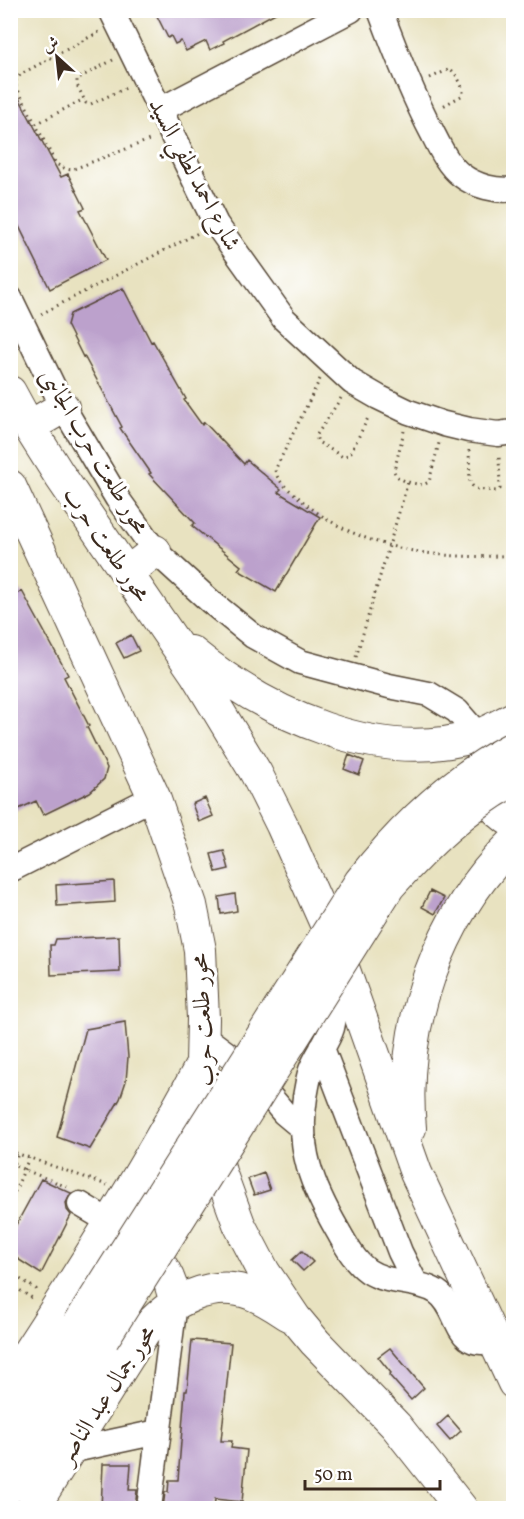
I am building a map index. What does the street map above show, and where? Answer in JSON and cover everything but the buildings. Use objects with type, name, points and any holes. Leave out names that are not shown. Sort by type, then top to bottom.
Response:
[{"type":"main road","name":"محور طلعت حرب","points":[[10,392],[58,473],[164,625],[256,773],[309,883],[334,942],[416,1173],[513,1383]]},
{"type":"main road","points":[[29,427],[63,407]]},
{"type":"main road","name":"محور طلعت حرب","points":[[10,486],[154,797],[191,905],[200,950],[202,1050],[207,1118],[223,1182],[239,1224],[264,1272],[295,1318],[396,1426],[461,1509]]},
{"type":"main road","points":[[127,573],[155,551]]},
{"type":"main road","points":[[164,625],[184,646],[230,681],[283,711],[342,733],[394,744],[437,744],[478,735],[513,718]]},
{"type":"main road","points":[[478,735],[474,758],[479,784],[493,807],[513,823]]},
{"type":"main road","points":[[10,1433],[72,1315],[360,882],[380,856],[427,808],[477,768],[513,747]]},
{"type":"main road","points":[[10,1380],[72,1315],[389,886],[444,830],[513,780]]},
{"type":"main road","points":[[416,1173],[408,1087],[412,1048],[422,1000],[430,973],[455,920],[488,872],[513,842]]},
{"type":"main road","points":[[10,1486],[105,1230],[160,1141],[202,1050]]},
{"type":"main road","points":[[105,1230],[152,1255],[168,1277],[175,1303]]},
{"type":"main road","name":"محور جمال عبد الناصر","points":[[33,1509],[144,1332],[163,1311],[175,1303],[203,1292],[236,1290],[252,1293],[295,1318]]},
{"type":"street","points":[[160,110],[351,10]]},
{"type":"street","points":[[380,10],[410,89],[445,157],[461,175],[483,187],[513,189]]},
{"type":"street","name":"شارع احمد لطفي السيد","points":[[114,16],[216,224],[284,319],[352,382],[378,397],[409,412],[444,424],[469,430],[506,433]]},
{"type":"street","name":"محور طلعت حرب الجانبى","points":[[10,298],[63,407],[117,498],[155,551],[211,602],[253,636],[300,662],[429,694],[457,711],[478,735]]},
{"type":"street","points":[[10,870],[154,797]]},
{"type":"street","points":[[331,1003],[334,1010],[334,1026],[317,1055],[307,1083],[302,1128],[306,1158],[315,1187],[329,1216],[359,1263],[389,1281],[416,1284],[437,1292],[443,1297],[468,1339],[479,1343],[493,1340]]},
{"type":"street","points":[[322,1048],[400,1252],[416,1284]]},
{"type":"street","points":[[202,1050],[246,1068],[284,1113],[302,1128]]},
{"type":"street","points":[[78,1197],[105,1230]]},
{"type":"street","points":[[149,1509],[175,1303]]},
{"type":"street","points":[[69,1451],[158,1432]]},
{"type":"path","points":[[114,16],[18,77],[16,86],[56,164],[66,169],[72,170],[171,132]]},
{"type":"path","points":[[131,51],[77,79],[77,85],[84,99],[91,104],[145,80]]},
{"type":"path","points":[[410,89],[450,69],[464,91],[463,95],[424,116]]},
{"type":"path","points":[[36,124],[84,99]]},
{"type":"path","points":[[23,323],[216,224]]},
{"type":"path","points":[[328,362],[277,465],[276,476],[303,501],[326,517],[351,531],[389,545],[432,555],[460,557],[513,555]]},
{"type":"path","points":[[352,382],[316,436],[318,442],[343,457],[350,454],[378,397]]},
{"type":"path","points":[[409,412],[394,471],[398,478],[408,482],[423,485],[429,482],[444,424]]},
{"type":"path","points":[[469,430],[470,483],[475,489],[500,489],[506,433]]},
{"type":"path","points":[[350,676],[408,482]]},
{"type":"path","points":[[10,1151],[128,1193]]},
{"type":"path","points":[[10,1174],[12,1164],[18,1154]]},
{"type":"path","points":[[10,1203],[29,1158]]},
{"type":"path","points":[[12,1164],[78,1197]]},
{"type":"path","points":[[10,1273],[38,1292],[32,1298],[10,1284]]}]
